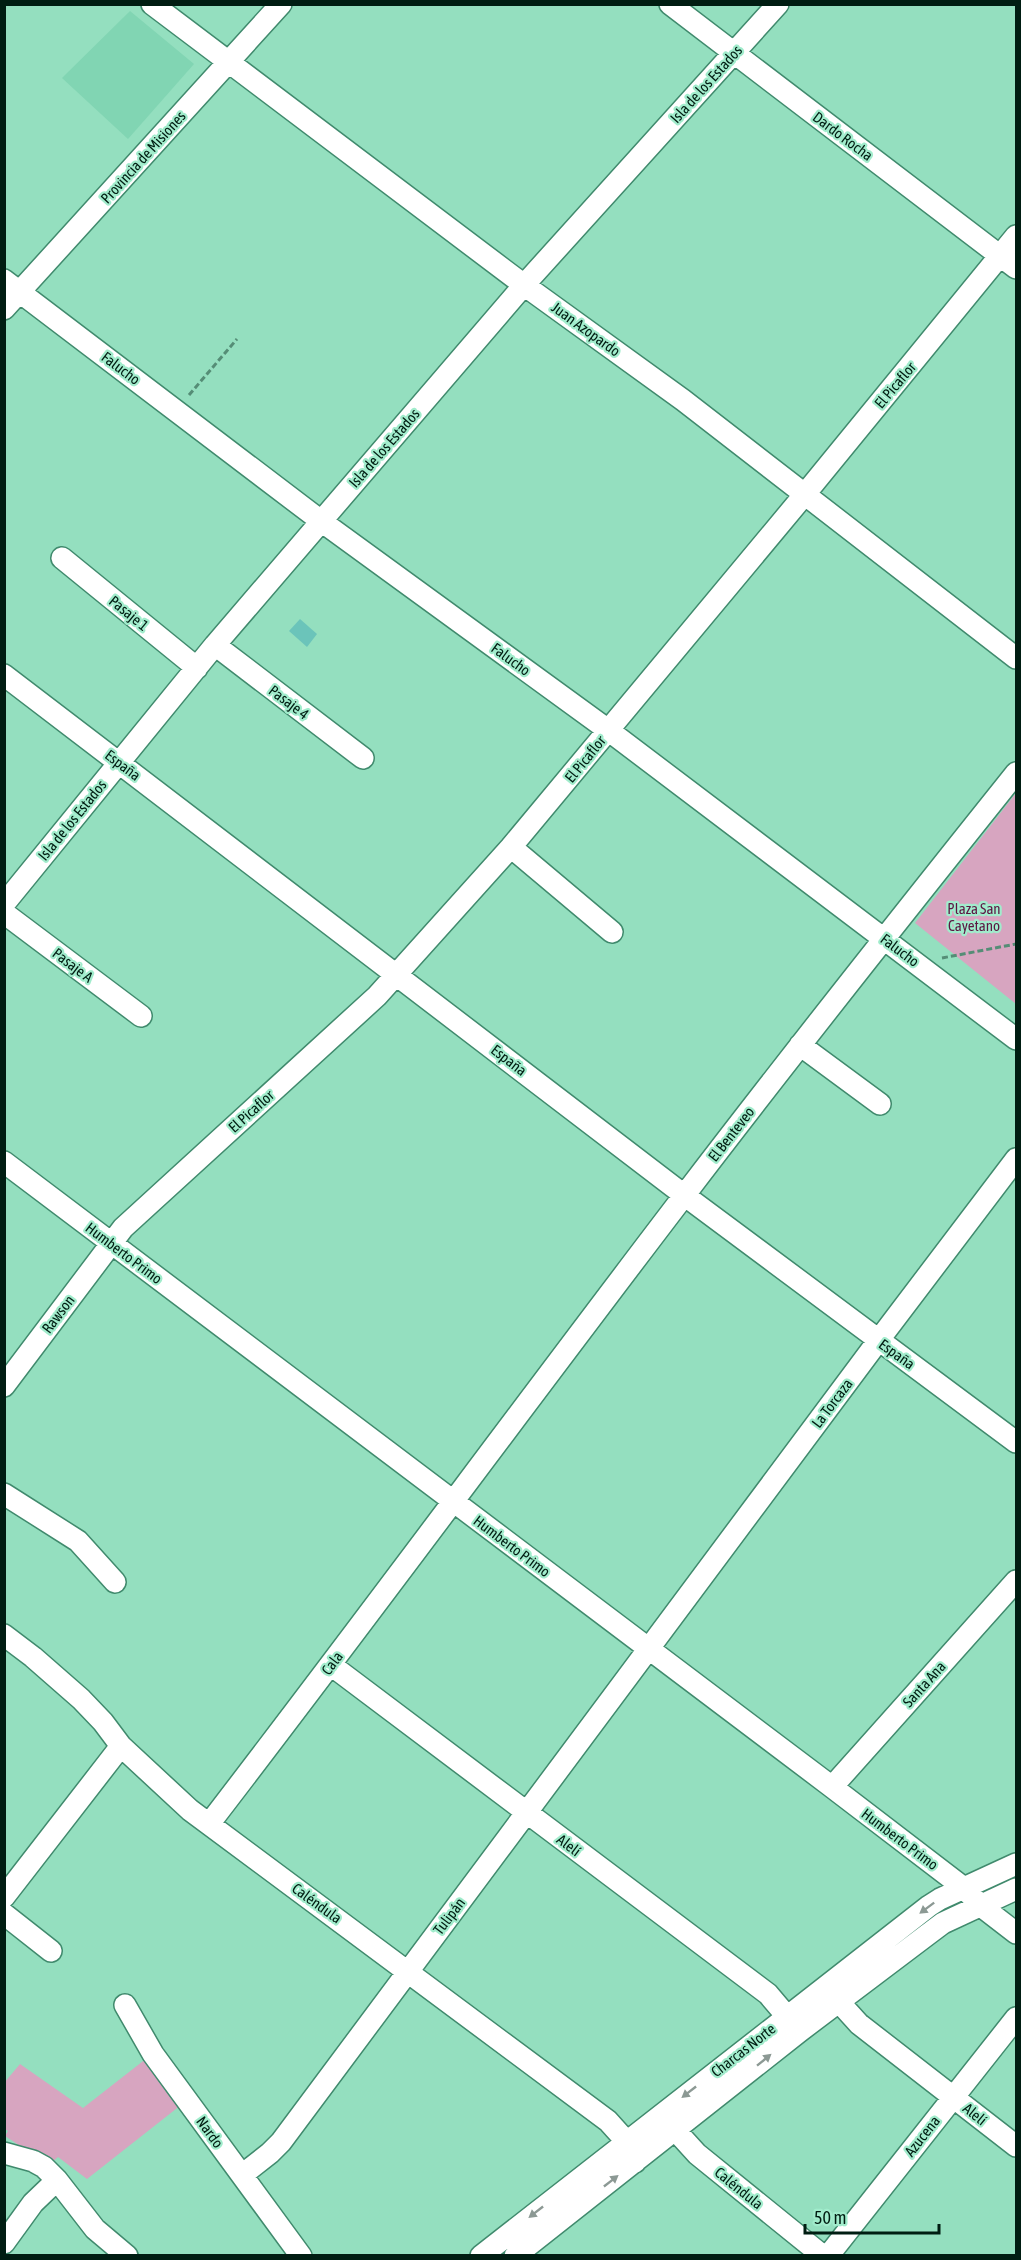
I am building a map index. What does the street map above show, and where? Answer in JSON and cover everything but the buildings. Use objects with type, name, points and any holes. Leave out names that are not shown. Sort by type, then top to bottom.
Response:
[{"type":"street","name":"Juan Azopardo","points":[[152,4],[524,285],[684,400],[1017,658]]},
{"type":"street","name":"Provincia de Misiones","points":[[4,309],[13,286],[229,63],[281,4]]},
{"type":"street","name":"Dardo Rocha","points":[[670,4],[1008,262]]},
{"type":"street","name":"Isla de los Estados","points":[[4,904],[215,645],[321,521],[524,285],[778,4]]},
{"type":"street","name":"El Picaflor","points":[[111,1243],[135,1216],[377,996],[397,974],[511,847],[805,494],[1008,262],[1017,236]]},
{"type":"street","name":"Falucho","points":[[13,286],[321,521],[608,730],[1017,1038]]},
{"type":"street","name":"Pasaje 1","points":[[62,558],[197,668]]},
{"type":"street","name":"Pasaje 4","points":[[215,645],[363,758]]},
{"type":"street","name":"España","points":[[4,675],[684,1195],[1017,1442]]},
{"type":"street","name":"El Benteveo","points":[[453,1501],[800,1045],[883,938],[1017,773]]},
{"type":"street","points":[[511,847],[612,932]]},
{"type":"street","name":"Pasaje A","points":[[4,913],[141,1017]]},
{"type":"street","points":[[800,1045],[880,1104]]},
{"type":"street","name":"La Torcaza","points":[[650,1649],[1017,1159]]},
{"type":"street","name":"Humberto Primo","points":[[4,1162],[832,1787],[964,1888],[981,1906],[1017,1934]]},
{"type":"street","name":"Rawson","points":[[4,1386],[111,1243]]},
{"type":"street","points":[[4,1494],[78,1541],[115,1582]]},
{"type":"street","name":"Cala","points":[[209,1824],[453,1501]]},
{"type":"street","name":"Santa Ana","points":[[832,1787],[1017,1581]]},
{"type":"street","name":"Caléndula","points":[[4,1635],[81,1699],[103,1722],[121,1746],[169,1792],[608,2121],[626,2141],[635,2162]]},
{"type":"street","name":"Tulipán","points":[[242,2175],[281,2142],[650,1649]]},
{"type":"street","name":"Alelí","points":[[331,1665],[768,1994],[794,2024]]},
{"type":"street","points":[[4,1897],[121,1746]]},
{"type":"street","name":"Charcas Norte","points":[[515,2256],[675,2131],[929,1906],[1017,1864]]},
{"type":"street","name":"Charcas Norte","points":[[832,1994],[944,1923],[1017,1889]]},
{"type":"street","points":[[4,1914],[51,1951]]},
{"type":"street","name":"Alelí","points":[[832,1994],[859,2024],[1017,2146]]},
{"type":"street","name":"Nardo","points":[[125,2005],[153,2054],[302,2256]]},
{"type":"street","name":"Azucena","points":[[828,2256],[1017,2018]]},
{"type":"street","name":"Charcas Norte","points":[[481,2256],[503,2249],[626,2141],[661,2114],[794,2024]]},
{"type":"street","name":"Caléndula","points":[[661,2114],[697,2154],[823,2256]]},
{"type":"street","points":[[4,2153],[33,2161],[44,2167],[95,2229],[127,2256]]},
{"type":"street","points":[[4,2243],[33,2203],[57,2180]]},
{"type":"path","points":[[176,410],[237,339]]},
{"type":"path","points":[[916,963],[1017,944]]},
{"type":"shaded area","points":[[130,11],[194,64],[128,139],[62,78]]},
{"type":"green space","name":"Plaza San Cayetano","points":[[1016,793],[1016,1004],[915,923]]},
{"type":"green space","points":[[147,2058],[181,2105],[87,2179],[58,2157],[49,2165],[5,2136],[8,2131],[5,2129],[4,2083],[20,2064],[83,2108]]}]
